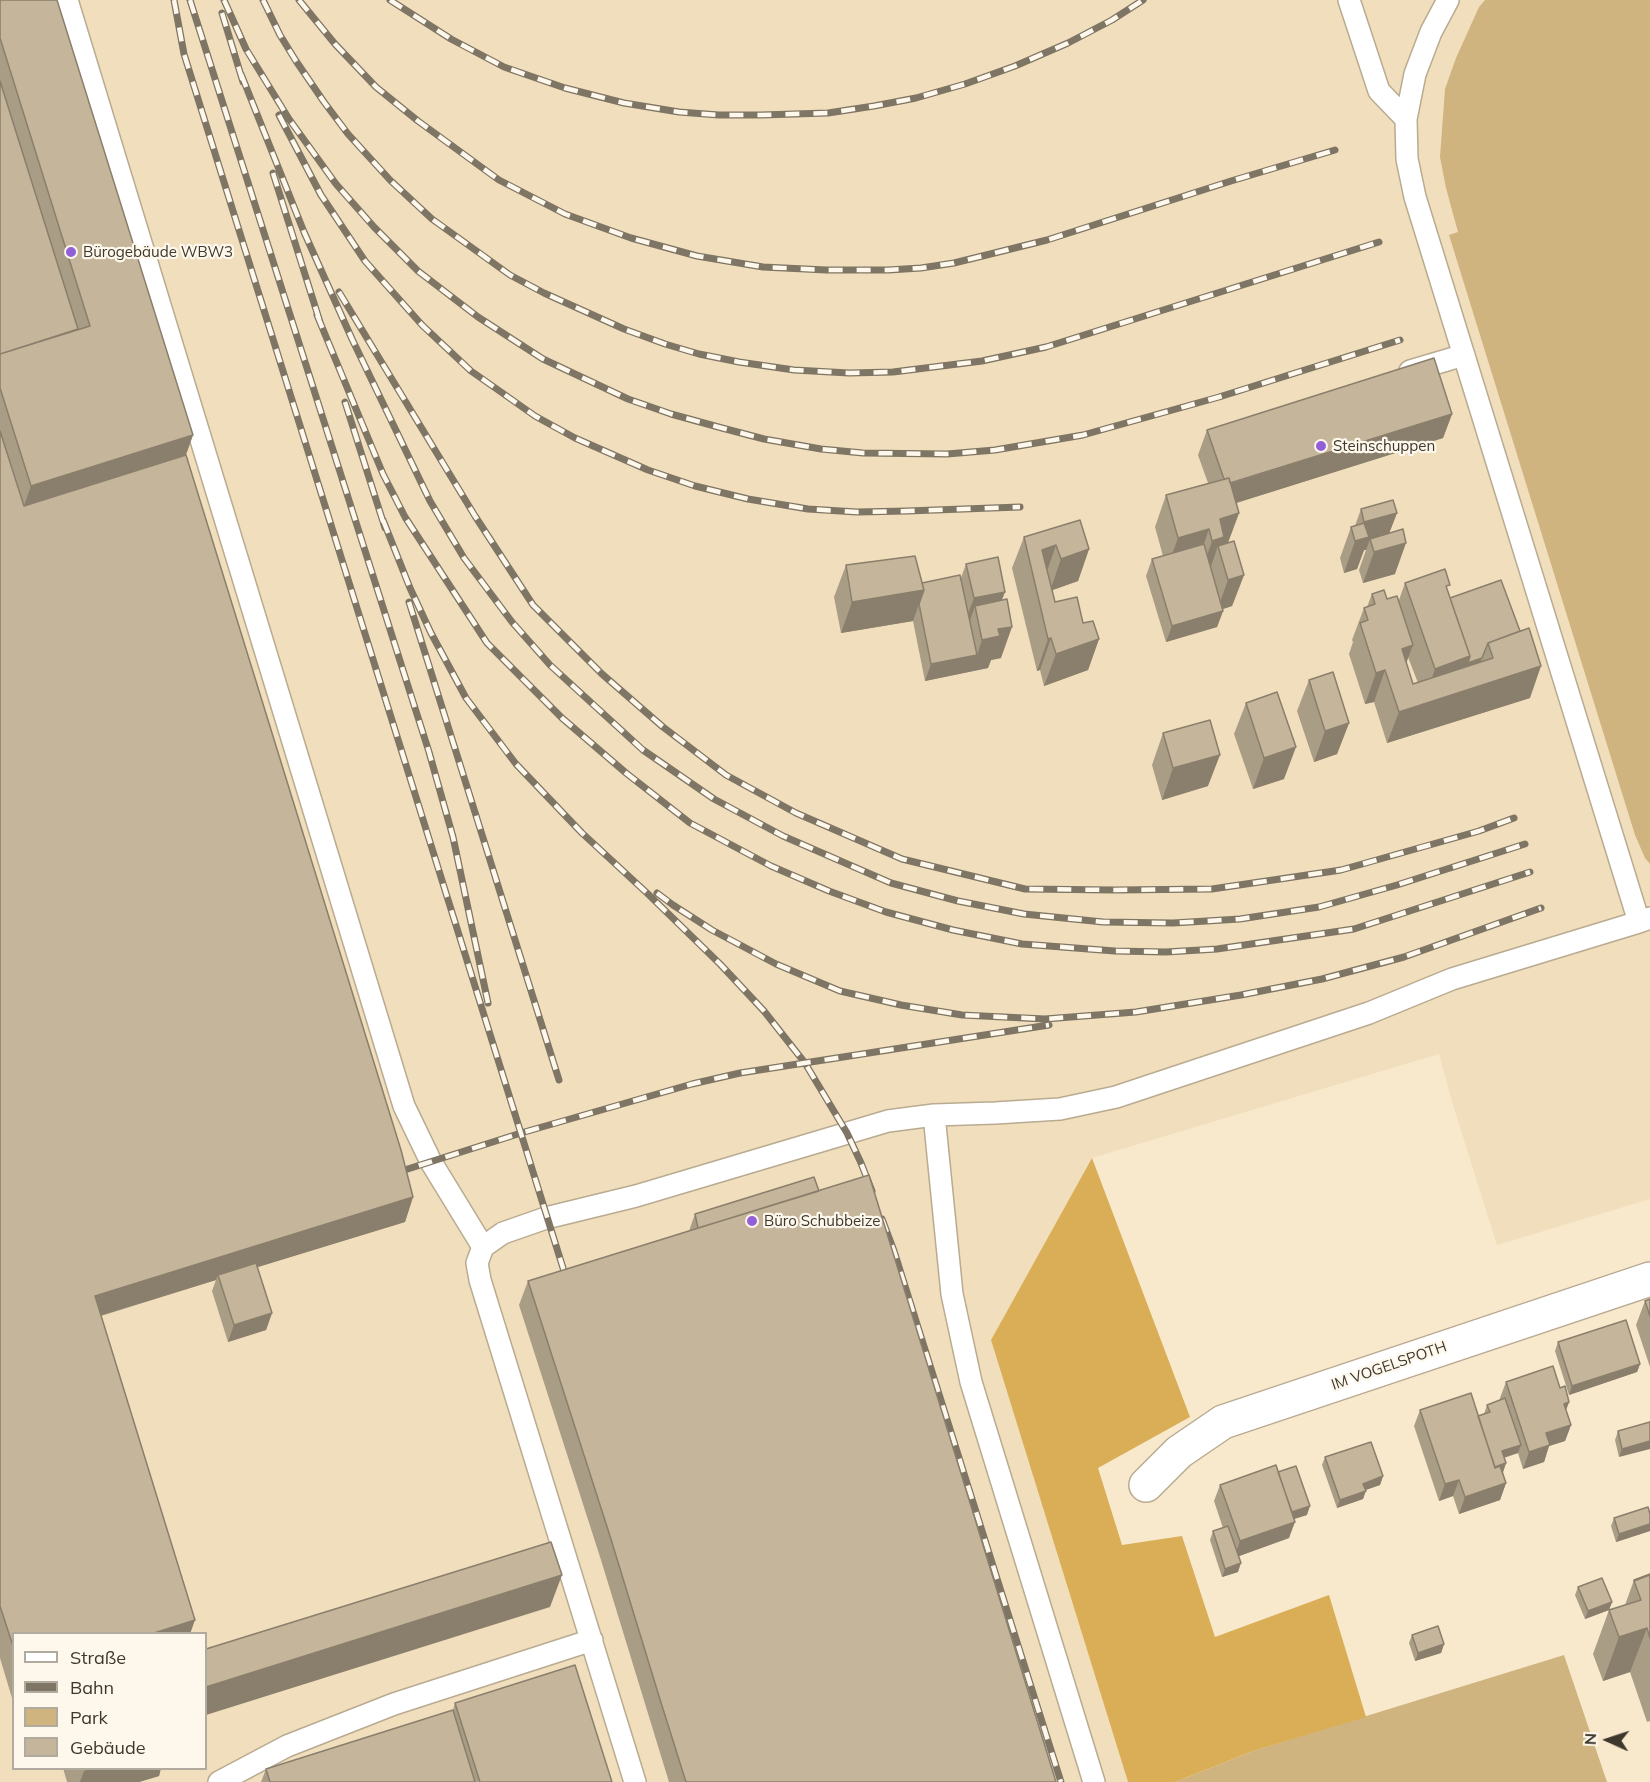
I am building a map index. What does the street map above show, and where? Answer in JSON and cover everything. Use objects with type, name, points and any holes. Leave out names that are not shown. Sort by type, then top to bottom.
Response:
[{"type":"street","name":"IM VOGELSPOTH","points":[[1146,1485],[1179,1452],[1222,1422],[1650,1279]]},
{"type":"lane","points":[[67,0],[404,1106],[432,1162],[483,1247]]},
{"type":"lane","points":[[1349,0],[1379,91],[1406,119]]},
{"type":"lane","points":[[635,1782],[480,1280],[477,1263],[483,1247],[503,1233],[546,1218],[636,1196],[888,1121],[934,1115],[1060,1109],[1116,1097],[1369,1013],[1452,979],[1645,920],[1415,197],[1407,159],[1406,119],[1415,74],[1431,32],[1448,0]]},
{"type":"lane","points":[[1396,375],[1464,355]]},
{"type":"lane","points":[[934,1115],[952,1294],[971,1382],[1094,1782]]},
{"type":"lane","points":[[219,1782],[287,1746],[394,1704],[592,1640]]},
{"type":"shaded area","points":[[0,0],[1650,0],[1650,1199],[1497,1245],[1439,1054],[1092,1158],[991,1340],[1128,1782],[0,1782]]},
{"type":"shaded area","points":[[1092,1158],[1190,1417],[1098,1468],[1122,1545],[1182,1536],[1215,1637],[1329,1595],[1366,1717],[1253,1751],[1175,1782],[1128,1782],[991,1340]]},
{"type":"green space","points":[[1485,0],[1650,0],[1650,864],[1635,835],[1449,235],[1458,232],[1440,157],[1445,89],[1456,58],[1479,7]]},
{"type":"green space","points":[[1564,1655],[1607,1782],[1175,1782],[1253,1751]]},
{"type":"building","name":"Bürogebäude WBW3","points":[[0,0],[57,0],[193,435],[31,486],[0,388],[0,354],[90,326],[0,38]]},
{"type":"building","points":[[0,81],[78,329],[0,354]]},
{"type":"building","points":[[1434,358],[1452,414],[1230,483],[1229,478],[1224,479],[1207,430]]},
{"type":"building","points":[[0,431],[24,506],[186,455],[401,1150],[413,1197],[95,1296],[195,1620],[157,1632],[12,1632],[12,1643],[0,1606]]},
{"type":"building","points":[[1229,478],[1239,513],[1220,519],[1224,537],[1212,541],[1209,529],[1178,538],[1166,495]]},
{"type":"building","points":[[1393,500],[1397,513],[1364,522],[1361,509]]},
{"type":"building","points":[[1080,520],[1089,549],[1061,559],[1056,545],[1042,550],[1055,602],[1077,597],[1083,623],[1093,621],[1099,639],[1056,654],[1051,638],[1048,639],[1024,537]]},
{"type":"building","points":[[1364,523],[1369,537],[1355,541],[1351,527]]},
{"type":"building","points":[[1403,529],[1406,543],[1374,552],[1370,539]]},
{"type":"building","points":[[1234,541],[1244,575],[1228,580],[1218,546]]},
{"type":"building","points":[[1204,544],[1223,611],[1172,626],[1152,559]]},
{"type":"building","points":[[915,556],[924,590],[852,602],[846,565]]},
{"type":"building","points":[[998,557],[1005,592],[974,598],[966,564]]},
{"type":"building","points":[[1445,569],[1450,585],[1446,586],[1470,656],[1435,669],[1405,583]]},
{"type":"building","points":[[960,575],[977,655],[931,664],[919,604],[924,590],[922,583]]},
{"type":"building","points":[[1501,580],[1520,631],[1488,643],[1482,658],[1468,663],[1470,656],[1450,598]]},
{"type":"building","points":[[1384,590],[1387,599],[1397,596],[1413,645],[1402,649],[1413,684],[1493,658],[1488,643],[1529,628],[1541,666],[1399,712],[1385,670],[1376,673],[1360,623],[1368,620],[1364,608],[1375,604],[1372,594]]},
{"type":"building","points":[[1007,599],[1012,627],[998,629],[1000,636],[982,640],[975,606]]},
{"type":"building","points":[[1333,672],[1349,723],[1325,731],[1309,680]]},
{"type":"building","points":[[1277,692],[1296,747],[1264,758],[1246,703]]},
{"type":"building","points":[[1210,720],[1220,755],[1173,768],[1163,733]]},
{"type":"building","points":[[869,1175],[1056,1782],[686,1782],[528,1281]]},
{"type":"building","points":[[814,1177],[819,1191],[698,1228],[695,1214]]},
{"type":"building","points":[[256,1263],[272,1313],[234,1325],[218,1275]]},
{"type":"building","points":[[1650,1299],[1650,1316],[1645,1301]]},
{"type":"building","points":[[1626,1320],[1640,1364],[1572,1386],[1558,1342]]},
{"type":"building","points":[[1553,1366],[1560,1388],[1565,1386],[1569,1402],[1564,1404],[1571,1425],[1546,1433],[1550,1445],[1529,1452],[1506,1382]]},
{"type":"building","points":[[1471,1393],[1495,1468],[1500,1466],[1506,1483],[1465,1497],[1459,1480],[1445,1484],[1420,1410]]},
{"type":"building","points":[[1505,1398],[1521,1445],[1502,1451],[1506,1463],[1495,1467],[1478,1416],[1490,1412],[1487,1405]]},
{"type":"building","points":[[1650,1422],[1650,1441],[1622,1449],[1618,1431]]},
{"type":"building","points":[[1371,1442],[1383,1476],[1363,1484],[1366,1491],[1340,1500],[1325,1457]]},
{"type":"building","points":[[1276,1465],[1295,1522],[1240,1541],[1220,1485]]},
{"type":"building","points":[[1296,1466],[1310,1506],[1292,1512],[1278,1472]]},
{"type":"building","points":[[1648,1507],[1650,1524],[1619,1534],[1614,1518]]},
{"type":"building","points":[[1228,1526],[1241,1563],[1225,1569],[1213,1531]]},
{"type":"building","points":[[551,1542],[562,1575],[207,1687],[207,1649]]},
{"type":"building","points":[[1650,1575],[1650,1638],[1647,1628],[1619,1637],[1609,1610],[1641,1600],[1634,1581]]},
{"type":"building","points":[[1602,1578],[1612,1602],[1588,1611],[1578,1587]]},
{"type":"building","points":[[1438,1626],[1444,1644],[1418,1653],[1412,1635]]},
{"type":"building","points":[[575,1665],[612,1782],[480,1782],[455,1703]]},
{"type":"building","points":[[453,1710],[475,1782],[270,1782],[266,1769]]},
{"type":"railway","points":[[174,0],[184,54],[568,1284]]},
{"type":"railway","points":[[190,0],[429,752],[453,837],[488,1003]]},
{"type":"railway","points":[[224,0],[246,49],[289,119],[336,184],[374,227],[418,271],[478,317],[543,359],[628,399],[671,414],[764,439],[821,449],[863,453],[947,454],[995,450],[1083,435],[1219,397],[1400,340]]},
{"type":"railway","points":[[263,0],[296,61],[348,134],[390,180],[432,219],[510,275],[544,293],[624,329],[699,354],[794,370],[849,373],[893,372],[982,361],[1046,347],[1379,242]]},
{"type":"railway","points":[[299,0],[335,44],[376,87],[499,180],[565,214],[631,238],[697,256],[763,267],[888,270],[954,263],[1047,240],[1335,150]]},
{"type":"railway","points":[[390,0],[451,39],[504,67],[565,88],[624,103],[679,112],[719,115],[828,113],[916,98],[1015,66],[1068,43],[1112,20],[1143,0]]},
{"type":"railway","points":[[222,13],[243,82]]},
{"type":"railway","points":[[241,74],[304,232],[352,339],[430,501],[464,558],[512,622],[550,665],[643,750],[714,799],[783,836],[891,883],[958,901],[1024,914],[1103,922],[1173,923],[1240,919],[1319,907],[1525,844]]},
{"type":"railway","points":[[279,115],[321,195],[365,261],[422,325],[471,371],[535,416],[575,438],[648,470],[695,486],[748,499],[808,509],[857,512],[1020,507]]},
{"type":"railway","points":[[273,173],[320,322]]},
{"type":"railway","points":[[339,292],[475,516],[533,605],[602,674],[663,727],[726,775],[796,813],[902,859],[1025,889],[1115,890],[1212,889],[1341,870],[1479,831],[1514,818]]},
{"type":"railway","points":[[317,315],[383,474],[405,517],[487,643],[562,718],[626,773],[690,823],[771,866],[886,912],[953,930],[1022,944],[1115,951],[1166,952],[1217,949],[1354,929],[1530,872]]},
{"type":"railway","points":[[345,402],[385,528]]},
{"type":"railway","points":[[383,520],[410,588],[466,698],[516,764],[582,833],[720,964],[764,1011],[805,1063],[847,1133],[872,1191]]},
{"type":"railway","points":[[409,602],[559,1080]]},
{"type":"railway","points":[[657,893],[712,930],[776,964],[840,991],[901,1005],[962,1015],[1045,1019],[1136,1012],[1322,979],[1404,957],[1541,908]]},
{"type":"railway","points":[[392,1174],[521,1133],[692,1084],[740,1073],[1049,1025]]},
{"type":"railway","points":[[882,1219],[1061,1782]]},
{"type":"place","name":"Bürogebäude WBW3","points":[[71,252]]},
{"type":"place","name":"Steinschuppen","points":[[1321,446]]},
{"type":"place","name":"Büro Schubbeize","points":[[752,1221]]}]
